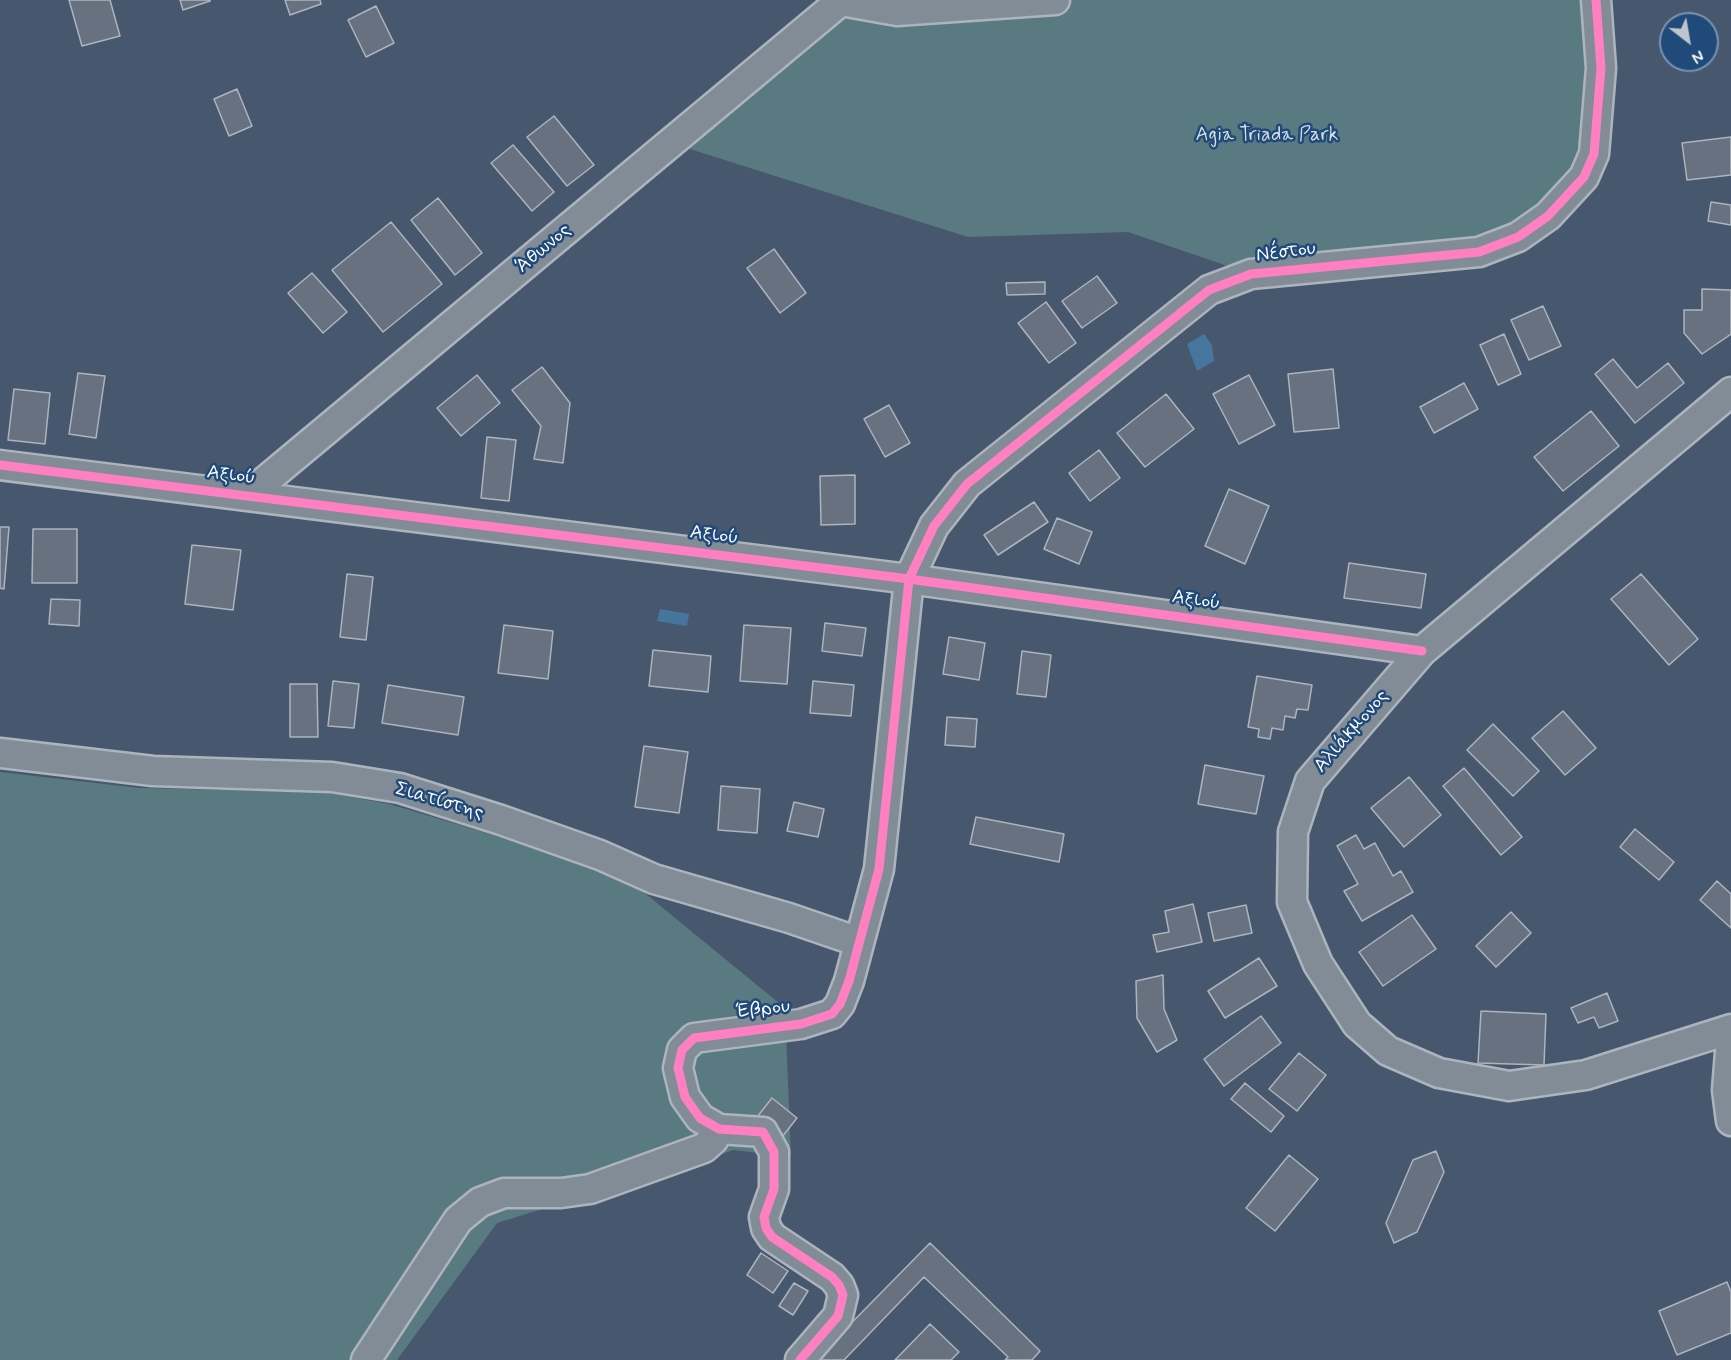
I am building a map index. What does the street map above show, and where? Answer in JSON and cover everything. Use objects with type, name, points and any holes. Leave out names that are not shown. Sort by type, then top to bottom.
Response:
[{"type":"street","points":[[841,1],[897,12],[1055,0]]},
{"type":"street","name":"Νέστου","points":[[909,579],[934,525],[967,484],[1209,290],[1251,274],[1479,252],[1518,237],[1548,216],[1584,177],[1594,154],[1601,68],[1596,0]]},
{"type":"street","name":"Άθωνος","points":[[247,496],[841,1]]},
{"type":"street","name":"Αλιάκμονος","points":[[1731,392],[1422,651],[1310,781],[1293,832],[1292,903],[1318,964],[1357,1024],[1388,1051],[1439,1073],[1509,1086],[1586,1076],[1731,1029]]},
{"type":"street","name":"Αξιού","points":[[0,465],[909,579],[1422,651]]},
{"type":"street","name":"Έβρου","points":[[719,1129],[700,1118],[685,1097],[678,1068],[682,1050],[694,1038],[801,1024],[832,1014],[840,1004],[849,981],[879,869],[909,579]]},
{"type":"street","name":"Σιατίστης","points":[[0,753],[153,771],[332,777],[400,789],[501,820],[600,855],[654,879],[789,918],[859,942]]},
{"type":"street","points":[[1731,1040],[1727,1090],[1731,1121]]},
{"type":"street","points":[[366,1360],[458,1220],[480,1202],[504,1193],[561,1193],[590,1189],[704,1148],[719,1129],[763,1132],[774,1152],[774,1189],[764,1217],[766,1228],[772,1237],[832,1277],[843,1295],[838,1316],[800,1360]]},
{"type":"green space","name":"Agia Triada Park","points":[[842,0],[1596,0],[1594,154],[1518,237],[1251,274],[1128,232],[968,237],[671,143]]},
{"type":"green space","points":[[0,772],[139,788],[323,792],[389,804],[619,872],[785,1008],[791,1157],[734,1150],[497,1223],[397,1360],[0,1360]]},
{"type":"water","points":[[1204,334],[1212,345],[1214,361],[1197,371],[1187,344]]},
{"type":"water","points":[[660,609],[689,614],[687,626],[657,621]]},
{"type":"building","points":[[69,0],[110,0],[120,36],[82,46]]},
{"type":"building","points":[[180,0],[210,0],[210,1],[183,10]]},
{"type":"building","points":[[285,0],[320,0],[321,4],[290,15]]},
{"type":"building","points":[[376,6],[394,43],[366,57],[348,20]]},
{"type":"building","points":[[237,89],[252,126],[229,136],[214,99]]},
{"type":"building","points":[[554,116],[594,165],[567,186],[527,137]]},
{"type":"building","points":[[1731,137],[1731,175],[1687,180],[1682,143]]},
{"type":"building","points":[[513,145],[554,192],[532,211],[491,163]]},
{"type":"building","points":[[438,198],[482,253],[455,275],[411,220]]},
{"type":"building","points":[[1711,202],[1731,205],[1731,225],[1708,221]]},
{"type":"building","points":[[391,222],[442,284],[383,332],[332,270]]},
{"type":"building","points":[[774,249],[806,293],[780,313],[747,268]]},
{"type":"building","points":[[312,273],[347,312],[323,333],[288,293]]},
{"type":"building","points":[[1097,276],[1117,303],[1082,328],[1062,301]]},
{"type":"building","points":[[1045,282],[1045,294],[1007,295],[1006,283]]},
{"type":"building","points":[[1702,289],[1731,290],[1731,334],[1702,354],[1684,333],[1684,310],[1702,310]]},
{"type":"building","points":[[1046,302],[1076,343],[1049,363],[1018,323]]},
{"type":"building","points":[[1543,306],[1561,346],[1529,360],[1511,320]]},
{"type":"building","points":[[1504,334],[1521,374],[1498,385],[1480,345]]},
{"type":"building","points":[[1613,359],[1637,388],[1668,363],[1684,383],[1635,423],[1595,374]]},
{"type":"building","points":[[542,367],[570,403],[563,463],[534,459],[541,426],[512,390]]},
{"type":"building","points":[[1333,369],[1339,428],[1294,432],[1288,374]]},
{"type":"building","points":[[78,373],[105,376],[96,438],[69,434]]},
{"type":"building","points":[[477,375],[500,403],[461,436],[437,408]]},
{"type":"building","points":[[1249,375],[1275,425],[1239,444],[1213,394]]},
{"type":"building","points":[[1464,383],[1478,409],[1434,433],[1420,407]]},
{"type":"building","points":[[14,389],[50,393],[45,444],[8,440]]},
{"type":"building","points":[[1166,394],[1194,429],[1145,467],[1117,433]]},
{"type":"building","points":[[889,405],[910,443],[885,457],[864,419]]},
{"type":"building","points":[[1591,411],[1619,446],[1563,491],[1534,457]]},
{"type":"building","points":[[487,437],[516,440],[509,501],[481,498]]},
{"type":"building","points":[[1099,450],[1120,478],[1090,501],[1069,473]]},
{"type":"building","points":[[855,475],[855,524],[821,525],[820,476]]},
{"type":"building","points":[[1229,489],[1269,506],[1245,564],[1205,546]]},
{"type":"building","points":[[1034,502],[1048,522],[998,555],[984,535]]},
{"type":"building","points":[[1057,518],[1092,532],[1079,564],[1044,549]]},
{"type":"building","points":[[0,527],[9,527],[4,589],[0,588]]},
{"type":"building","points":[[33,529],[77,529],[77,583],[32,583]]},
{"type":"building","points":[[192,545],[241,550],[233,610],[185,604]]},
{"type":"building","points":[[1349,563],[1426,574],[1421,608],[1344,598]]},
{"type":"building","points":[[347,574],[373,577],[366,640],[340,637]]},
{"type":"building","points":[[1641,574],[1698,639],[1669,665],[1611,599]]},
{"type":"building","points":[[51,599],[80,600],[79,626],[49,624]]},
{"type":"building","points":[[825,623],[866,628],[862,656],[822,651]]},
{"type":"building","points":[[504,625],[553,631],[548,679],[498,673]]},
{"type":"building","points":[[744,625],[791,628],[787,684],[740,681]]},
{"type":"building","points":[[949,637],[985,643],[979,680],[943,674]]},
{"type":"building","points":[[653,650],[711,656],[708,692],[649,686]]},
{"type":"building","points":[[1022,651],[1051,655],[1046,697],[1017,694]]},
{"type":"building","points":[[1257,676],[1312,685],[1308,710],[1297,709],[1295,718],[1285,716],[1283,730],[1272,728],[1270,739],[1258,737],[1259,729],[1248,727]]},
{"type":"building","points":[[333,681],[359,684],[354,728],[328,726]]},
{"type":"building","points":[[813,681],[854,685],[851,716],[810,713]]},
{"type":"building","points":[[290,684],[317,684],[318,737],[290,737]]},
{"type":"building","points":[[388,685],[464,697],[458,735],[382,723]]},
{"type":"building","points":[[1563,711],[1596,748],[1565,775],[1532,738]]},
{"type":"building","points":[[947,717],[977,719],[975,747],[945,745]]},
{"type":"building","points":[[1493,724],[1539,771],[1513,796],[1467,750]]},
{"type":"building","points":[[644,746],[688,752],[679,813],[635,807]]},
{"type":"building","points":[[1205,765],[1264,776],[1256,814],[1198,804]]},
{"type":"building","points":[[1464,768],[1522,837],[1501,855],[1443,786]]},
{"type":"building","points":[[1409,777],[1441,815],[1404,847],[1371,808]]},
{"type":"building","points":[[721,786],[760,789],[757,833],[718,830]]},
{"type":"building","points":[[794,802],[824,809],[818,837],[787,831]]},
{"type":"building","points":[[976,817],[1064,834],[1059,862],[970,844]]},
{"type":"building","points":[[1635,829],[1674,862],[1659,880],[1620,847]]},
{"type":"building","points":[[1356,835],[1364,849],[1375,843],[1393,876],[1401,871],[1413,892],[1362,921],[1344,891],[1358,884],[1337,846]]},
{"type":"building","points":[[1717,881],[1731,894],[1731,928],[1700,900]]},
{"type":"building","points":[[1193,904],[1202,942],[1157,952],[1153,935],[1169,932],[1165,911]]},
{"type":"building","points":[[1246,905],[1252,933],[1214,941],[1208,913]]},
{"type":"building","points":[[1511,912],[1531,933],[1496,967],[1476,946]]},
{"type":"building","points":[[1412,915],[1436,949],[1383,986],[1359,952]]},
{"type":"building","points":[[1259,958],[1277,986],[1225,1018],[1208,991]]},
{"type":"building","points":[[1163,975],[1164,1009],[1177,1040],[1157,1052],[1137,1018],[1136,981]]},
{"type":"building","points":[[1607,993],[1618,1021],[1599,1028],[1594,1017],[1578,1023],[1571,1008]]},
{"type":"building","points":[[1481,1011],[1546,1014],[1544,1065],[1478,1063]]},
{"type":"building","points":[[1261,1016],[1281,1043],[1224,1086],[1204,1059]]},
{"type":"building","points":[[1299,1053],[1326,1075],[1297,1111],[1269,1089]]},
{"type":"building","points":[[1245,1083],[1284,1116],[1271,1132],[1231,1099]]},
{"type":"building","points":[[772,1098],[797,1118],[782,1137],[757,1117]]},
{"type":"building","points":[[1436,1151],[1444,1172],[1417,1232],[1394,1243],[1386,1223],[1413,1160]]},
{"type":"building","points":[[1289,1155],[1318,1179],[1275,1231],[1246,1208]]},
{"type":"building","points":[[930,1243],[1040,1351],[1032,1360],[1005,1360],[1008,1357],[924,1277],[844,1360],[815,1360]]},
{"type":"building","points":[[761,1253],[788,1271],[773,1293],[747,1275]]},
{"type":"building","points":[[1727,1282],[1731,1292],[1731,1333],[1677,1355],[1659,1311]]},
{"type":"building","points":[[794,1283],[808,1291],[793,1315],[779,1306]]},
{"type":"building","points":[[930,1324],[959,1352],[951,1360],[895,1360]]},
{"type":"cycle path","points":[[800,1360],[838,1316],[843,1295],[839,1285],[832,1277],[772,1237],[766,1228],[764,1217],[774,1189],[774,1152],[763,1132],[719,1129],[700,1118],[685,1097],[678,1068],[682,1050],[694,1038],[801,1024],[832,1014],[840,1004],[849,981],[879,869],[909,579],[934,526],[967,484],[1209,290],[1251,274],[1479,252],[1518,237],[1548,216],[1584,177],[1594,154],[1601,68],[1596,0]]},
{"type":"cycle path","points":[[0,465],[909,579],[1422,651]]}]
